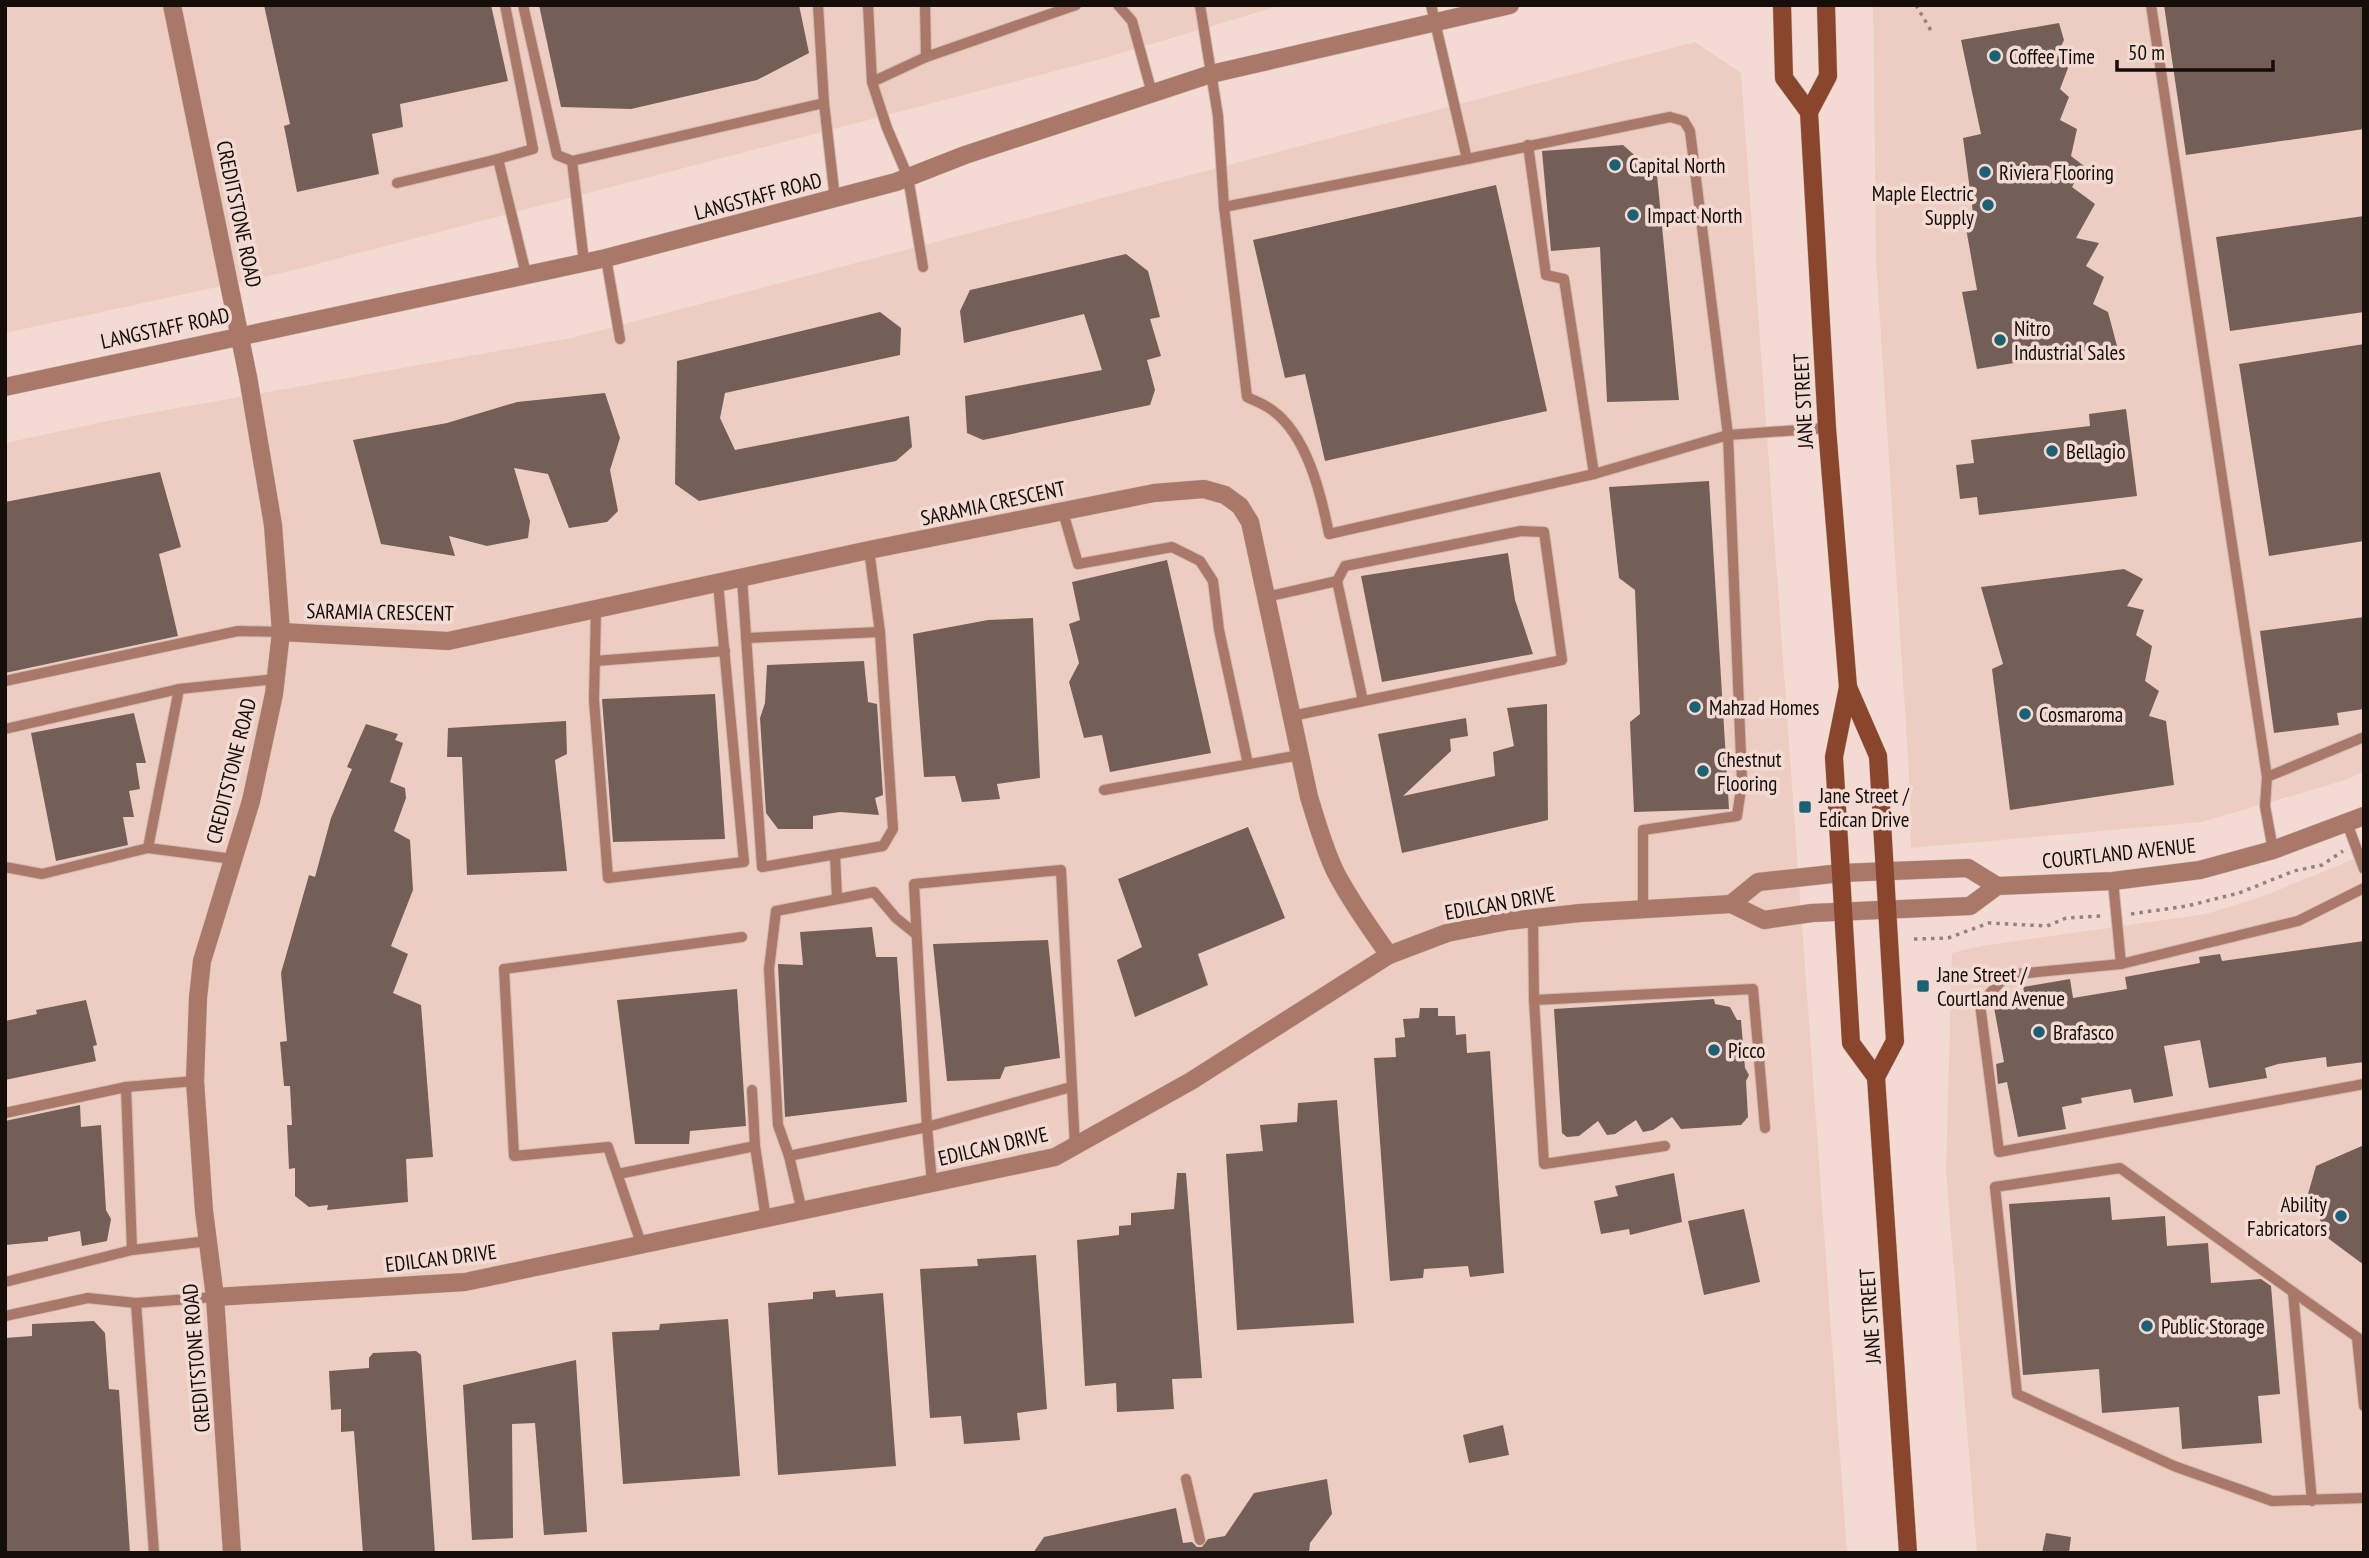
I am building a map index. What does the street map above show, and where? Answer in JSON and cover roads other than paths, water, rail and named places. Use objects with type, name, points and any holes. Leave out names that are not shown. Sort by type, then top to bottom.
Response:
[{"type":"main road","points":[[1782,5],[1784,78],[1809,112],[1828,76],[1826,5]]},
{"type":"main road","name":"JANE STREET","points":[[1809,112],[1827,428],[1848,687],[1834,757],[1851,1042],[1876,1077]]},
{"type":"main road","name":"JANE STREET","points":[[1848,687],[1878,756],[1895,1041],[1876,1077],[1908,1553]]},
{"type":"street","name":"CREDITSTONE ROAD","points":[[172,5],[229,275],[273,525],[281,632],[276,679],[251,801],[202,961],[195,1081],[215,1297],[232,1553]]},
{"type":"street","name":"LANGSTAFF ROAD","points":[[5,387],[606,258],[835,199],[908,177],[1015,138],[1211,74],[1434,24],[1457,11],[1510,5]]},
{"type":"street","name":"SARAMIA CRESCENT","points":[[281,632],[448,640],[869,550],[1153,493],[1204,489],[1225,495],[1240,506],[1250,522],[1309,797],[1335,872],[1389,955]]},
{"type":"street","name":"COURTLAND AVENUE","points":[[1997,886],[2113,881],[2188,872],[2273,850],[2356,820]]},
{"type":"street","points":[[1731,904],[1759,882],[1841,873],[1968,868],[1997,886],[1970,905],[1843,911]]},
{"type":"street","name":"EDILCAN DRIVE","points":[[215,1297],[446,1284],[642,1246],[1055,1157],[1191,1081],[1389,955],[1447,933],[1533,919],[1731,904],[1764,920],[1843,911]]},
{"type":"lane","points":[[397,183],[533,149],[505,5]]},
{"type":"lane","points":[[523,5],[557,155],[572,161],[824,103]]},
{"type":"lane","points":[[818,5],[824,103],[835,199]]},
{"type":"lane","points":[[869,5],[873,82],[887,128],[908,177],[923,267]]},
{"type":"lane","points":[[925,5],[926,57]]},
{"type":"lane","points":[[873,82],[926,57],[1076,5]]},
{"type":"lane","points":[[1118,5],[1132,21],[1152,93]]},
{"type":"lane","points":[[1200,5],[1211,74],[1247,397],[1273,410],[1302,450],[1322,499],[1329,534],[1594,474],[1728,435],[1827,428]]},
{"type":"lane","points":[[1431,5],[1467,159]]},
{"type":"lane","points":[[2151,5],[2267,777],[2264,806],[2273,850]]},
{"type":"lane","points":[[1224,207],[1670,117],[1684,121],[1690,131],[1728,435],[1742,782],[1737,816],[1643,830],[1643,909]]},
{"type":"lane","points":[[1528,145],[1546,275],[1564,279],[1594,474]]},
{"type":"lane","points":[[498,159],[526,274]]},
{"type":"lane","points":[[572,161],[584,262]]},
{"type":"lane","points":[[606,258],[620,339]]},
{"type":"lane","points":[[1063,512],[1078,564],[1172,547],[1200,561],[1213,581],[1219,631],[1248,764]]},
{"type":"lane","points":[[1292,716],[1562,660],[1544,531],[1521,531],[1345,566],[1337,581],[1363,701]]},
{"type":"lane","points":[[742,578],[762,867],[883,846],[893,829],[880,632],[869,550]]},
{"type":"lane","points":[[1266,597],[1337,581]]},
{"type":"lane","points":[[596,609],[594,700],[608,878],[744,862],[718,583]]},
{"type":"lane","points":[[5,681],[238,631],[281,632]]},
{"type":"lane","points":[[746,638],[880,632]]},
{"type":"lane","points":[[595,661],[724,651]]},
{"type":"lane","points":[[5,729],[179,689],[276,679]]},
{"type":"lane","points":[[148,848],[179,689]]},
{"type":"lane","points":[[2267,777],[2364,737]]},
{"type":"lane","points":[[1104,790],[1300,755]]},
{"type":"lane","points":[[2356,820],[2355,845],[2364,869]]},
{"type":"lane","points":[[5,867],[42,874],[148,848],[233,859]]},
{"type":"lane","points":[[835,855],[837,898]]},
{"type":"lane","points":[[932,1183],[914,884],[1061,870],[1075,1147]]},
{"type":"lane","points":[[2113,881],[2121,964]]},
{"type":"lane","points":[[2364,888],[2298,921],[2121,964],[2007,975],[1980,1004],[1999,1152],[2364,1084]]},
{"type":"lane","points":[[802,1211],[789,1156],[778,1125],[769,969],[776,911],[874,892],[896,919],[916,934]]},
{"type":"lane","points":[[1533,919],[1534,1000],[1544,1164],[1665,1146]]},
{"type":"lane","points":[[642,1246],[608,1147],[514,1156],[504,969],[742,937]]},
{"type":"lane","points":[[1534,1000],[1753,989],[1765,1128]]},
{"type":"lane","points":[[5,1113],[126,1087],[195,1081]]},
{"type":"lane","points":[[126,1087],[132,1250]]},
{"type":"lane","points":[[789,1156],[927,1127],[1070,1087]]},
{"type":"lane","points":[[752,1090],[755,1146],[766,1219]]},
{"type":"lane","points":[[618,1174],[755,1146]]},
{"type":"lane","points":[[2364,1406],[2360,1340],[2120,1168],[1995,1187],[2017,1394],[2174,1466],[2272,1500],[2364,1498]]},
{"type":"lane","points":[[5,1282],[132,1250],[208,1241]]},
{"type":"lane","points":[[2293,1292],[2312,1501]]},
{"type":"lane","points":[[5,1316],[88,1298],[136,1303],[215,1297]]},
{"type":"lane","points":[[136,1303],[154,1553]]},
{"type":"lane","points":[[1186,1479],[1200,1540]]},
{"type":"place","name":"Coffee Time","points":[[1995,56]]},
{"type":"place","name":"Capital North","points":[[1615,165]]},
{"type":"place","name":"Riviera Flooring","points":[[1985,172]]},
{"type":"place","name":"Maple Electric Supply","points":[[1988,205]]},
{"type":"place","name":"Impact North","points":[[1633,215]]},
{"type":"place","name":"Nitro Industrial Sales","points":[[2000,340]]},
{"type":"place","name":"Bellagio","points":[[2052,451]]},
{"type":"place","name":"Mahzad Homes","points":[[1695,707]]},
{"type":"place","name":"Cosmaroma","points":[[2025,714]]},
{"type":"place","name":"Chestnut Flooring","points":[[1703,771]]},
{"type":"place","name":"Jane Street / Edican Drive","points":[[1805,807]]},
{"type":"place","name":"Jane Street / Courtland Avenue","points":[[1923,986]]},
{"type":"place","name":"Brafasco","points":[[2039,1032]]},
{"type":"place","name":"Picco","points":[[1714,1050]]},
{"type":"place","name":"Ability Fabricators","points":[[2341,1216]]},
{"type":"place","name":"Public Storage","points":[[2147,1326]]}]
